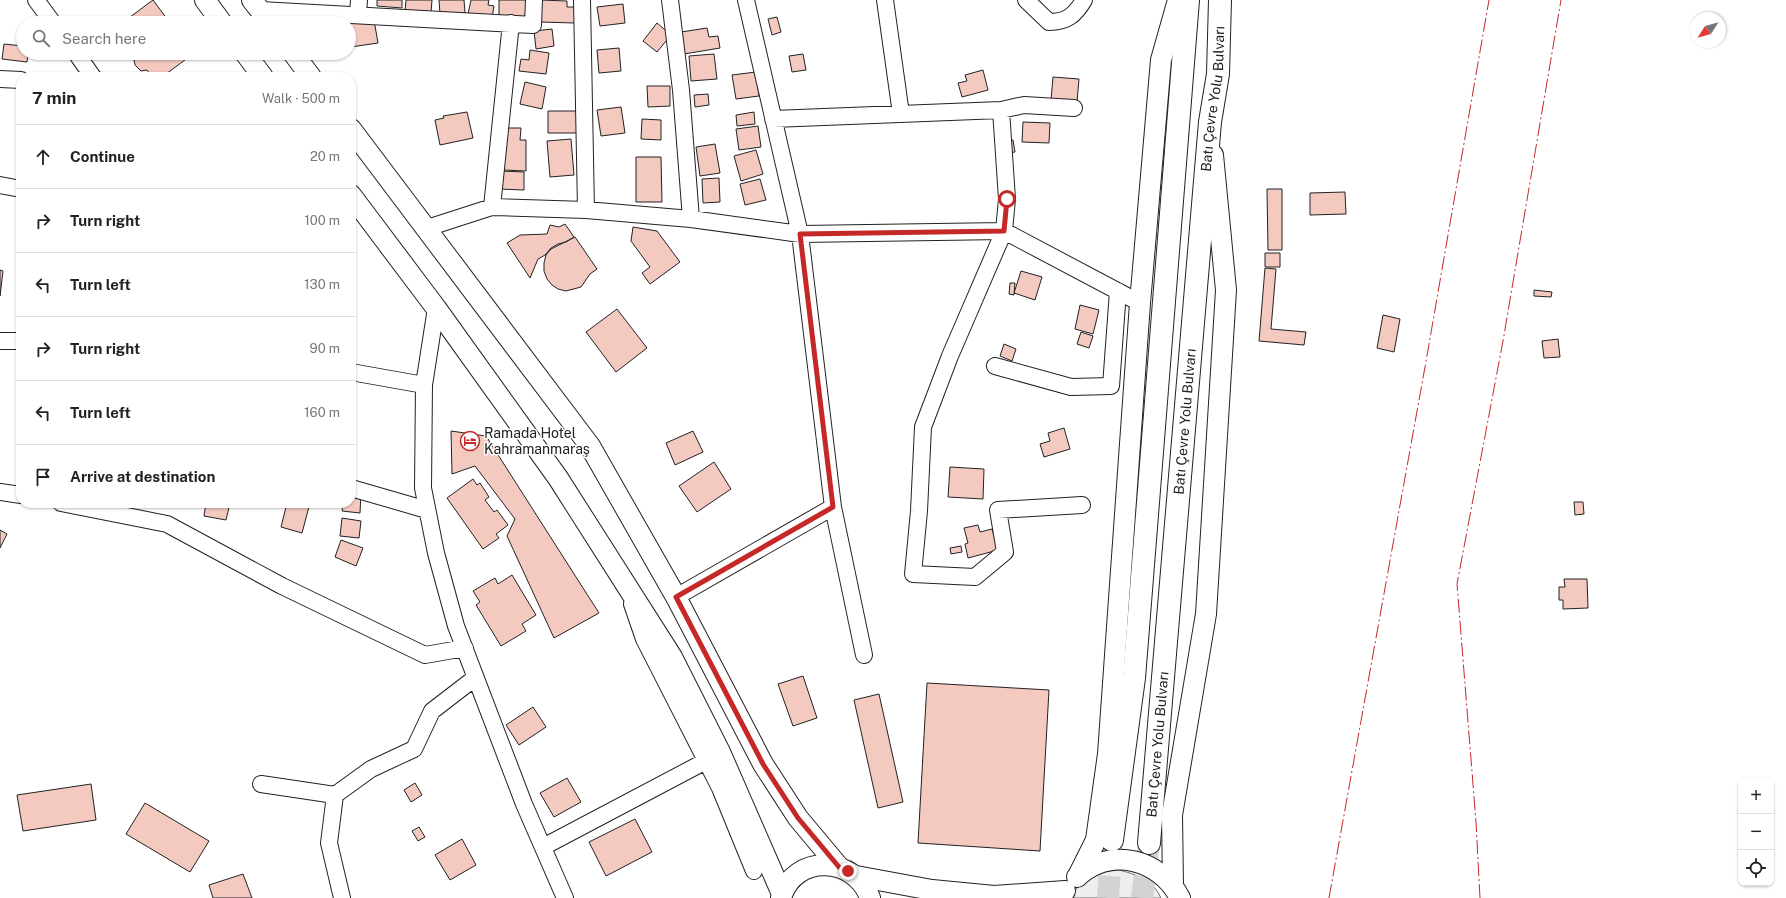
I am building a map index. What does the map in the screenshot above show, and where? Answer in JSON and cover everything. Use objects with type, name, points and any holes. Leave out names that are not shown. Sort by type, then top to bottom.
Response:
[{"type":"highway","name":"Batı Çevre Yolu Bulvarı","points":[[1112,840],[1134,670],[1188,0]]},
{"type":"highway","name":"Batı Çevre Yolu Bulvarı","points":[[1149,843],[1210,122],[1218,74],[1220,0]]},
{"type":"main road","points":[[205,0],[217,16]]},
{"type":"main road","points":[[856,876],[932,890],[994,896],[1064,894],[1078,876],[1096,840],[1108,754],[1140,303],[1161,60],[1178,0]]},
{"type":"main road","points":[[250,60],[259,72]]},
{"type":"main road","points":[[298,60],[307,72]]},
{"type":"main road","points":[[1177,892],[1172,815],[1206,614],[1226,290],[1210,122]]},
{"type":"main road","points":[[356,136],[590,446],[676,597],[763,764],[798,818],[839,867],[856,876],[863,883],[870,898]]},
{"type":"main road","points":[[357,212],[436,308],[558,478],[672,657],[720,752],[782,896]]},
{"type":"main road","points":[[1078,876],[1096,864],[1117,860],[1138,862],[1158,871],[1177,892]]},
{"type":"main road","points":[[782,896],[790,882],[801,872],[819,866],[839,867]]},
{"type":"street","points":[[36,0],[48,16]]},
{"type":"street","points":[[261,11],[359,7],[533,25],[534,0]]},
{"type":"street","points":[[582,0],[586,210]]},
{"type":"street","points":[[670,0],[681,90],[691,219]]},
{"type":"street","points":[[746,0],[800,234],[833,507],[864,655]]},
{"type":"street","points":[[885,0],[901,114]]},
{"type":"street","points":[[1026,0],[1049,22],[1060,22],[1077,12],[1084,0]]},
{"type":"street","points":[[492,207],[510,23]]},
{"type":"street","points":[[81,60],[89,72]]},
{"type":"street","points":[[0,79],[16,80]]},
{"type":"street","points":[[773,119],[1001,110],[1024,106],[1074,108]]},
{"type":"street","points":[[1001,110],[1007,199],[1004,231],[950,356],[923,427],[919,511],[913,574],[975,577],[1005,552],[998,510],[1082,505]]},
{"type":"street","points":[[0,185],[16,188]]},
{"type":"street","points":[[427,228],[492,207],[586,210],[691,219],[800,234],[1004,231],[1140,303]]},
{"type":"street","points":[[995,366],[1071,387],[1111,386],[1118,291]]},
{"type":"street","points":[[436,308],[424,385],[423,488],[436,553],[456,626],[464,648],[543,847],[565,898]]},
{"type":"street","points":[[0,341],[16,341]]},
{"type":"street","points":[[356,373],[424,385]]},
{"type":"street","points":[[356,489],[427,510]]},
{"type":"street","points":[[0,492],[16,494]]},
{"type":"street","points":[[676,597],[833,507]]},
{"type":"street","points":[[86,508],[167,524],[282,586],[425,655],[464,648]]},
{"type":"street","points":[[622,578],[644,639],[720,788],[754,871]]},
{"type":"street","points":[[261,784],[335,795],[371,769],[414,749],[432,711],[471,681],[475,676]]},
{"type":"street","points":[[543,847],[706,761]]},
{"type":"street","points":[[335,795],[329,843],[342,898]]},
{"type":"shaded area","points":[[1119,870],[1144,879],[1154,887],[1161,898],[1070,898],[1079,885],[1090,877],[1103,872]]},
{"type":"building","points":[[153,0],[165,16],[131,16]]},
{"type":"building","points":[[377,0],[402,0],[402,8],[377,6]]},
{"type":"building","points":[[406,0],[432,0],[431,13],[405,11]]},
{"type":"building","points":[[439,0],[464,0],[465,13],[440,14]]},
{"type":"building","points":[[471,0],[489,0],[488,5],[494,6],[492,18],[468,14]]},
{"type":"building","points":[[499,0],[527,0],[528,17],[499,18]]},
{"type":"building","points":[[540,0],[567,1],[567,7],[575,7],[575,23],[540,22]]},
{"type":"building","points":[[623,4],[625,23],[600,26],[597,7]]},
{"type":"building","points":[[777,17],[781,32],[772,35],[768,19]]},
{"type":"building","points":[[374,20],[378,43],[356,46],[356,23]]},
{"type":"building","points":[[657,23],[671,35],[657,52],[643,41]]},
{"type":"building","points":[[707,28],[709,37],[718,36],[720,48],[684,54],[681,32]]},
{"type":"building","points":[[552,29],[554,46],[536,49],[534,31]]},
{"type":"building","points":[[4,44],[16,45],[16,60],[27,60],[27,62],[2,59]]},
{"type":"building","points":[[619,48],[621,71],[599,73],[597,50]]},
{"type":"building","points":[[530,50],[549,53],[546,74],[519,71],[521,59],[529,60]]},
{"type":"building","points":[[714,54],[717,79],[691,81],[689,56]]},
{"type":"building","points":[[803,54],[806,70],[792,72],[789,56]]},
{"type":"building","points":[[134,60],[185,60],[169,72],[148,72],[147,70],[141,71],[135,65]]},
{"type":"building","points":[[983,70],[988,90],[962,97],[958,83],[967,81],[965,75]]},
{"type":"building","points":[[756,72],[759,96],[736,99],[732,75]]},
{"type":"building","points":[[1053,77],[1079,79],[1077,102],[1051,100]]},
{"type":"building","points":[[525,82],[546,87],[542,109],[520,104]]},
{"type":"building","points":[[647,86],[670,86],[670,106],[648,107]]},
{"type":"building","points":[[708,94],[709,105],[695,107],[694,95]]},
{"type":"building","points":[[621,107],[625,133],[601,136],[597,110]]},
{"type":"building","points":[[548,111],[581,111],[581,133],[548,133]]},
{"type":"building","points":[[467,112],[473,138],[440,145],[435,120],[444,118],[443,116]]},
{"type":"building","points":[[754,112],[755,124],[737,126],[736,115]]},
{"type":"building","points":[[642,119],[661,120],[661,140],[641,139]]},
{"type":"building","points":[[1023,122],[1050,123],[1049,143],[1022,142]]},
{"type":"building","points":[[758,126],[761,147],[739,150],[736,129]]},
{"type":"building","points":[[505,128],[521,128],[520,140],[526,140],[526,171],[504,170]]},
{"type":"building","points":[[571,139],[574,175],[550,177],[547,141]]},
{"type":"building","points":[[1013,140],[1015,152],[1008,153],[1006,141]]},
{"type":"building","points":[[715,144],[720,173],[700,176],[696,147]]},
{"type":"building","points":[[756,150],[763,174],[741,181],[734,156]]},
{"type":"building","points":[[636,157],[661,157],[662,202],[636,202]]},
{"type":"building","points":[[500,171],[524,172],[524,190],[499,189]]},
{"type":"building","points":[[719,178],[720,202],[703,203],[702,179]]},
{"type":"building","points":[[760,179],[766,200],[745,205],[740,184]]},
{"type":"building","points":[[1267,189],[1282,189],[1282,250],[1268,250]]},
{"type":"building","points":[[1345,192],[1346,214],[1310,215],[1310,193]]},
{"type":"building","points":[[565,224],[574,237],[551,248],[545,255],[538,259],[530,278],[507,243],[520,235],[547,234],[550,225],[559,227]]},
{"type":"building","points":[[633,227],[657,231],[680,262],[650,284],[642,273],[650,267],[631,241]]},
{"type":"building","points":[[575,237],[597,269],[590,274],[581,287],[566,291],[558,289],[547,279],[544,271],[544,263],[546,255],[551,249]]},
{"type":"building","points":[[1265,253],[1280,253],[1280,267],[1265,267]]},
{"type":"building","points":[[1265,268],[1276,269],[1271,329],[1306,332],[1304,345],[1259,341]]},
{"type":"building","points":[[0,270],[3,271],[0,296]]},
{"type":"building","points":[[1021,271],[1042,277],[1035,300],[1014,293]]},
{"type":"building","points":[[1010,283],[1015,283],[1014,295],[1009,294]]},
{"type":"building","points":[[1534,290],[1552,292],[1551,297],[1534,296]]},
{"type":"building","points":[[1080,305],[1099,310],[1093,334],[1075,329]]},
{"type":"building","points":[[617,309],[647,348],[616,372],[586,332]]},
{"type":"building","points":[[1383,315],[1400,319],[1394,352],[1377,348]]},
{"type":"building","points":[[1081,332],[1093,336],[1089,348],[1077,344]]},
{"type":"building","points":[[1558,339],[1560,357],[1544,358],[1542,341]]},
{"type":"building","points":[[1004,344],[1016,349],[1012,361],[1000,356]]},
{"type":"building","points":[[1064,428],[1070,449],[1044,457],[1040,444],[1050,441],[1048,433]]},
{"type":"building","points":[[451,431],[486,436],[599,613],[554,638],[507,536],[515,519],[475,466],[452,474]]},
{"type":"building","points":[[693,431],[703,452],[675,465],[666,443]]},
{"type":"building","points":[[714,462],[731,489],[697,512],[679,486]]},
{"type":"building","points":[[950,467],[984,469],[983,499],[948,497]]},
{"type":"building","points":[[473,479],[477,485],[480,483],[489,497],[485,500],[494,512],[497,510],[508,525],[496,534],[499,538],[483,549],[447,498]]},
{"type":"building","points":[[356,492],[361,493],[360,513],[342,511],[342,508],[356,508]]},
{"type":"building","points":[[1574,502],[1583,502],[1584,514],[1575,515]]},
{"type":"building","points":[[205,508],[229,508],[226,520],[204,516]]},
{"type":"building","points":[[286,508],[309,508],[302,533],[281,527]]},
{"type":"building","points":[[342,518],[361,521],[359,538],[340,536]]},
{"type":"building","points":[[978,525],[980,532],[992,529],[998,550],[968,558],[965,544],[968,543],[964,528]]},
{"type":"building","points":[[0,530],[7,534],[0,548]]},
{"type":"building","points":[[341,540],[363,548],[356,566],[335,557]]},
{"type":"building","points":[[961,546],[962,552],[951,554],[950,548]]},
{"type":"building","points":[[512,575],[536,615],[522,624],[526,631],[501,646],[476,605],[480,602],[473,591],[495,578],[498,584]]},
{"type":"building","points":[[1564,579],[1587,579],[1588,608],[1563,609],[1563,600],[1559,600],[1559,587],[1565,587]]},
{"type":"building","points":[[803,676],[817,718],[793,726],[778,684]]},
{"type":"building","points":[[927,683],[1049,690],[1040,851],[918,843]]},
{"type":"building","points":[[879,694],[903,802],[878,808],[854,700]]},
{"type":"building","points":[[533,707],[546,727],[519,745],[506,725]]},
{"type":"building","points":[[567,778],[581,802],[554,817],[540,793]]},
{"type":"building","points":[[415,783],[422,795],[411,802],[404,790]]},
{"type":"building","points":[[91,784],[96,820],[23,831],[17,795]]},
{"type":"building","points":[[145,803],[209,841],[190,872],[126,834]]},
{"type":"building","points":[[635,819],[652,852],[606,876],[589,842]]},
{"type":"building","points":[[419,827],[425,837],[418,841],[412,831]]},
{"type":"building","points":[[462,839],[476,865],[450,880],[435,855]]},
{"type":"building","points":[[243,874],[252,898],[213,898],[209,885]]},
{"type":"tunnel","points":[[1108,898],[1112,841]]},
{"type":"tunnel","points":[[1142,898],[1149,843]]},
{"type":"power","points":[[1329,898],[1425,367],[1489,0]]},
{"type":"power","points":[[1480,898],[1476,822],[1457,584],[1503,341],[1561,0]]},
{"type":"place","name":"Ramada Hotel Kahramanmaraş","points":[[470,441]]},
{"type":"route","points":[[848,871],[839,867],[798,818],[763,764],[676,597],[833,507],[800,234],[1004,231],[1007,199]]}]
